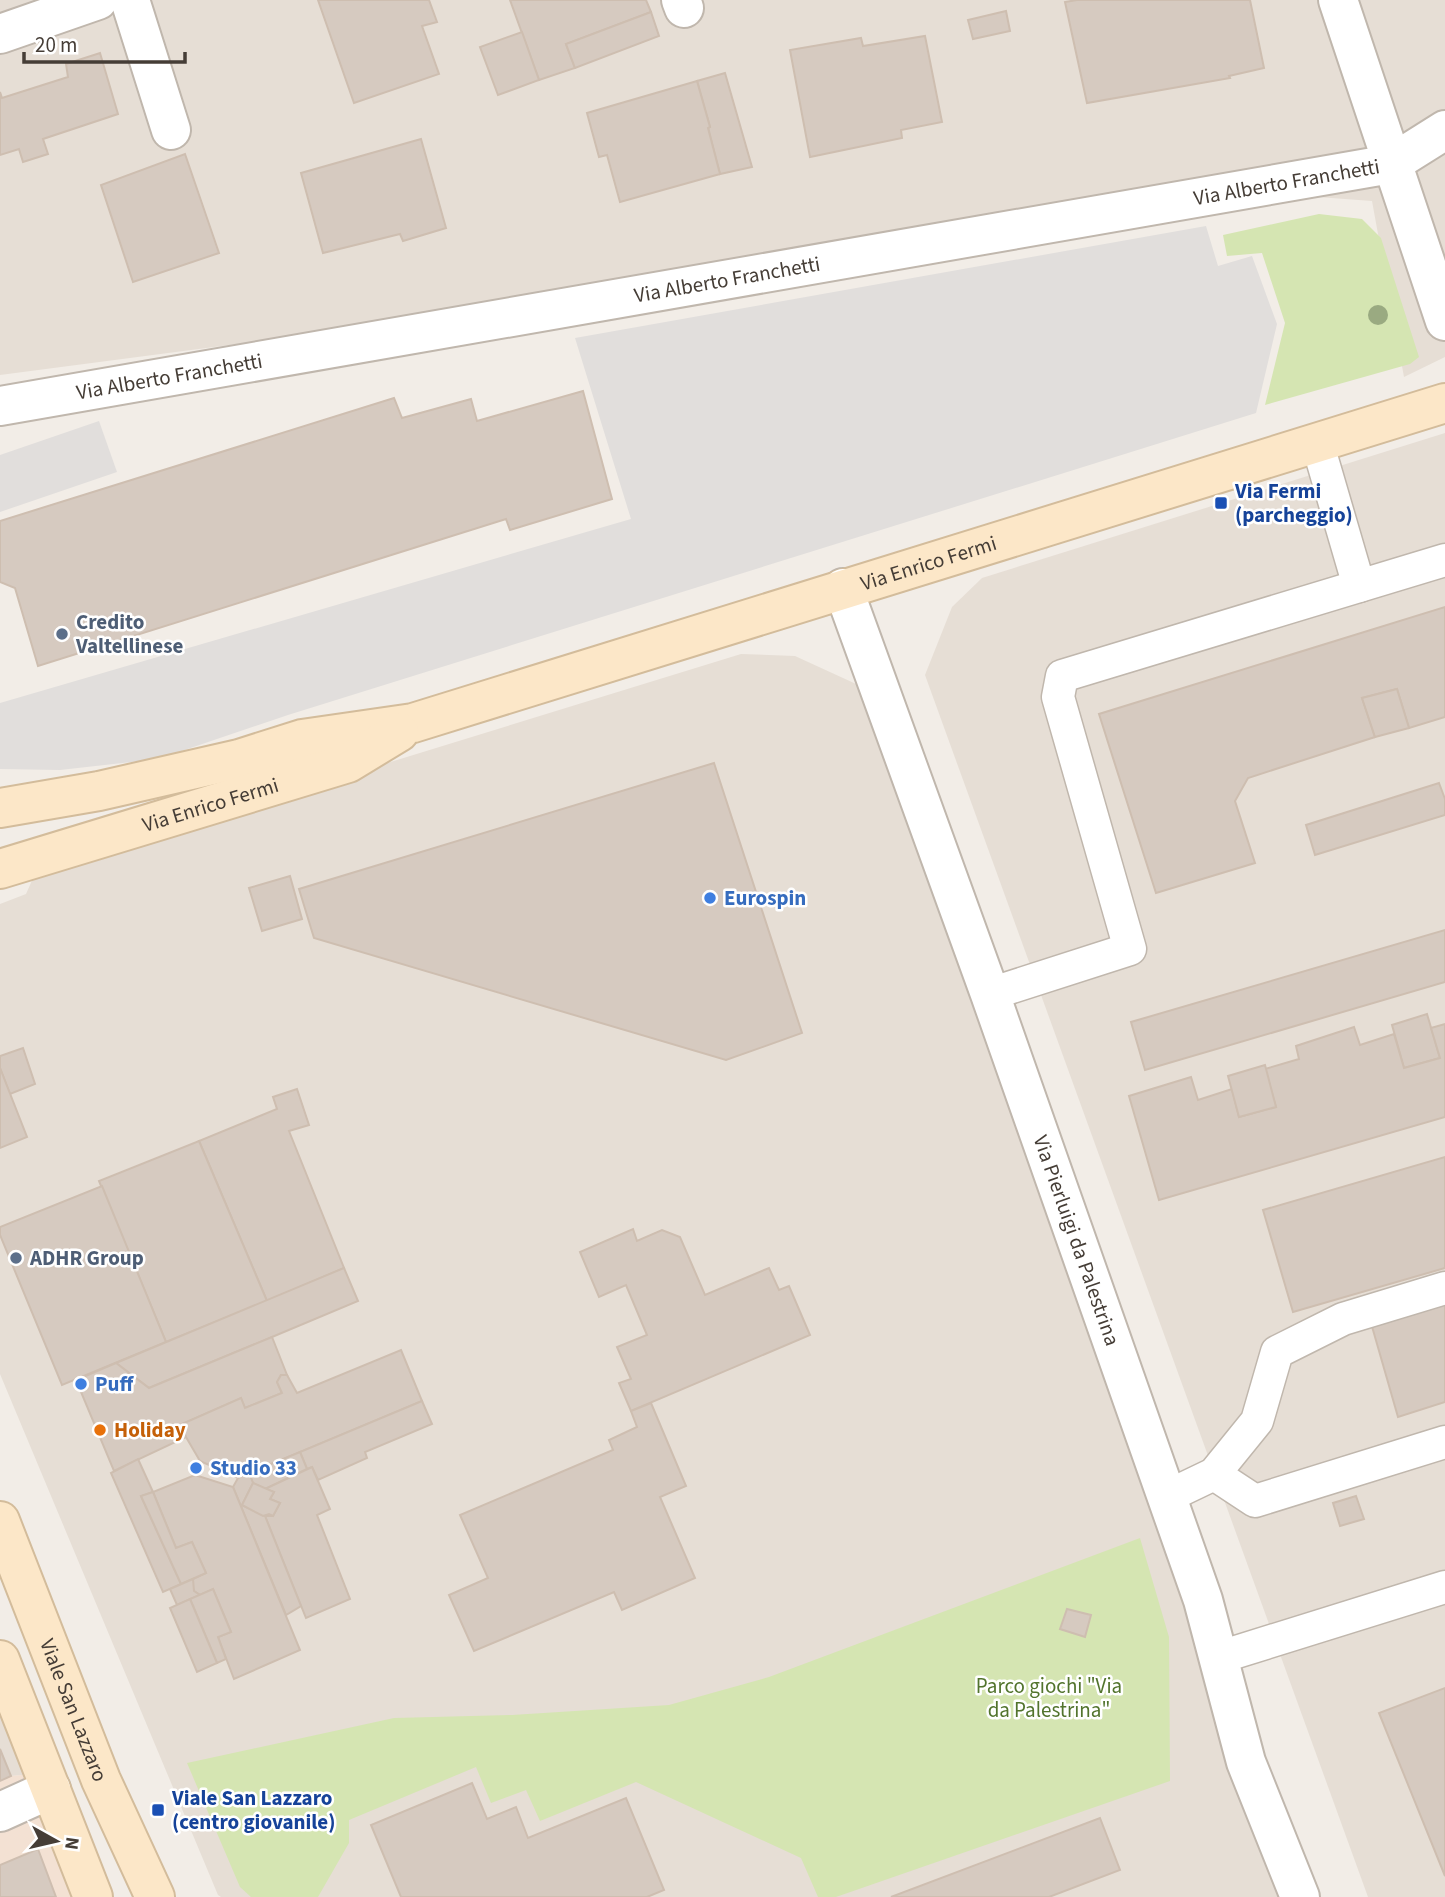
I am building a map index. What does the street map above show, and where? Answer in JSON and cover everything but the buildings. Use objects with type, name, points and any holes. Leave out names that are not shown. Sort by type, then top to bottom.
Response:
[{"type":"street","points":[[0,34],[98,0]]},
{"type":"street","points":[[130,0],[172,130]]},
{"type":"street","points":[[1338,0],[1445,321]]},
{"type":"street","name":"Via Alberto Franchetti","points":[[0,405],[1391,164],[1445,130]]},
{"type":"street","name":"Via Enrico Fermi","points":[[0,808],[99,791],[239,759],[302,739],[413,723],[1445,403]]},
{"type":"street","name":"Via Pierluigi da Palestrina","points":[[844,588],[1203,1600],[1246,1762],[1300,1897]]},
{"type":"street","name":"Via Enrico Fermi","points":[[0,869],[348,763],[413,723]]},
{"type":"street","name":"Viale San Lazzaro","points":[[0,1521],[101,1780],[155,1897]]},
{"type":"street","points":[[0,1660],[93,1897]]},
{"type":"street","points":[[0,1812],[51,1789]]},
{"type":"lane","points":[[1317,442],[1359,586]]},
{"type":"lane","points":[[990,994],[1130,949],[1058,697],[1062,676],[1445,560]]},
{"type":"lane","points":[[1166,1497],[1214,1474],[1257,1421],[1277,1352],[1343,1319],[1445,1288]]},
{"type":"lane","points":[[1214,1474],[1255,1501],[1445,1442]]},
{"type":"lane","points":[[1217,1658],[1445,1587]]},
{"type":"shaded area","points":[[0,0],[1445,0],[1445,357],[1404,377],[1372,201],[1182,187],[674,287],[0,375]]},
{"type":"shaded area","points":[[1206,226],[1218,266],[1252,256],[1277,324],[1256,413],[288,715],[158,759],[60,770],[0,769],[0,703],[631,519],[575,338]]},
{"type":"shaded area","points":[[99,421],[117,472],[0,512],[0,455]]},
{"type":"shaded area","points":[[1445,433],[1445,1897],[1368,1897],[925,675],[952,607],[982,578]]},
{"type":"shaded area","points":[[741,654],[795,656],[867,689],[1284,1897],[218,1895],[0,1374],[0,904],[26,894],[34,876],[53,866]]},
{"type":"shaded area","points":[[0,1697],[32,1774],[11,1776],[0,1781]]},
{"type":"shaded area","points":[[32,1774],[76,1897],[0,1897],[0,1781],[11,1776]]},
{"type":"green space","points":[[1319,214],[1362,219],[1381,238],[1419,357],[1410,364],[1265,405],[1285,323],[1262,253],[1227,256],[1223,235]]},
{"type":"green space","name":"Parco giochi \"Via da Palestrina\"","points":[[1140,1538],[1169,1637],[1170,1781],[836,1897],[818,1897],[801,1858],[636,1782],[540,1821],[526,1790],[491,1803],[476,1767],[349,1820],[349,1843],[318,1897],[251,1897],[240,1887],[187,1763],[394,1718],[512,1715],[669,1705],[769,1677]]},
{"type":"place","name":"Via Fermi (parcheggio)","points":[[1221,503]]},
{"type":"place","name":"Credito Valtellinese","points":[[62,634]]},
{"type":"place","name":"Eurospin","points":[[710,898]]},
{"type":"place","name":"ADHR Group","points":[[16,1258]]},
{"type":"place","name":"Puff","points":[[81,1384]]},
{"type":"place","name":"Holiday","points":[[100,1430]]},
{"type":"place","name":"Studio 33","points":[[196,1468]]},
{"type":"place","name":"Viale San Lazzaro (centro giovanile)","points":[[158,1810]]}]
